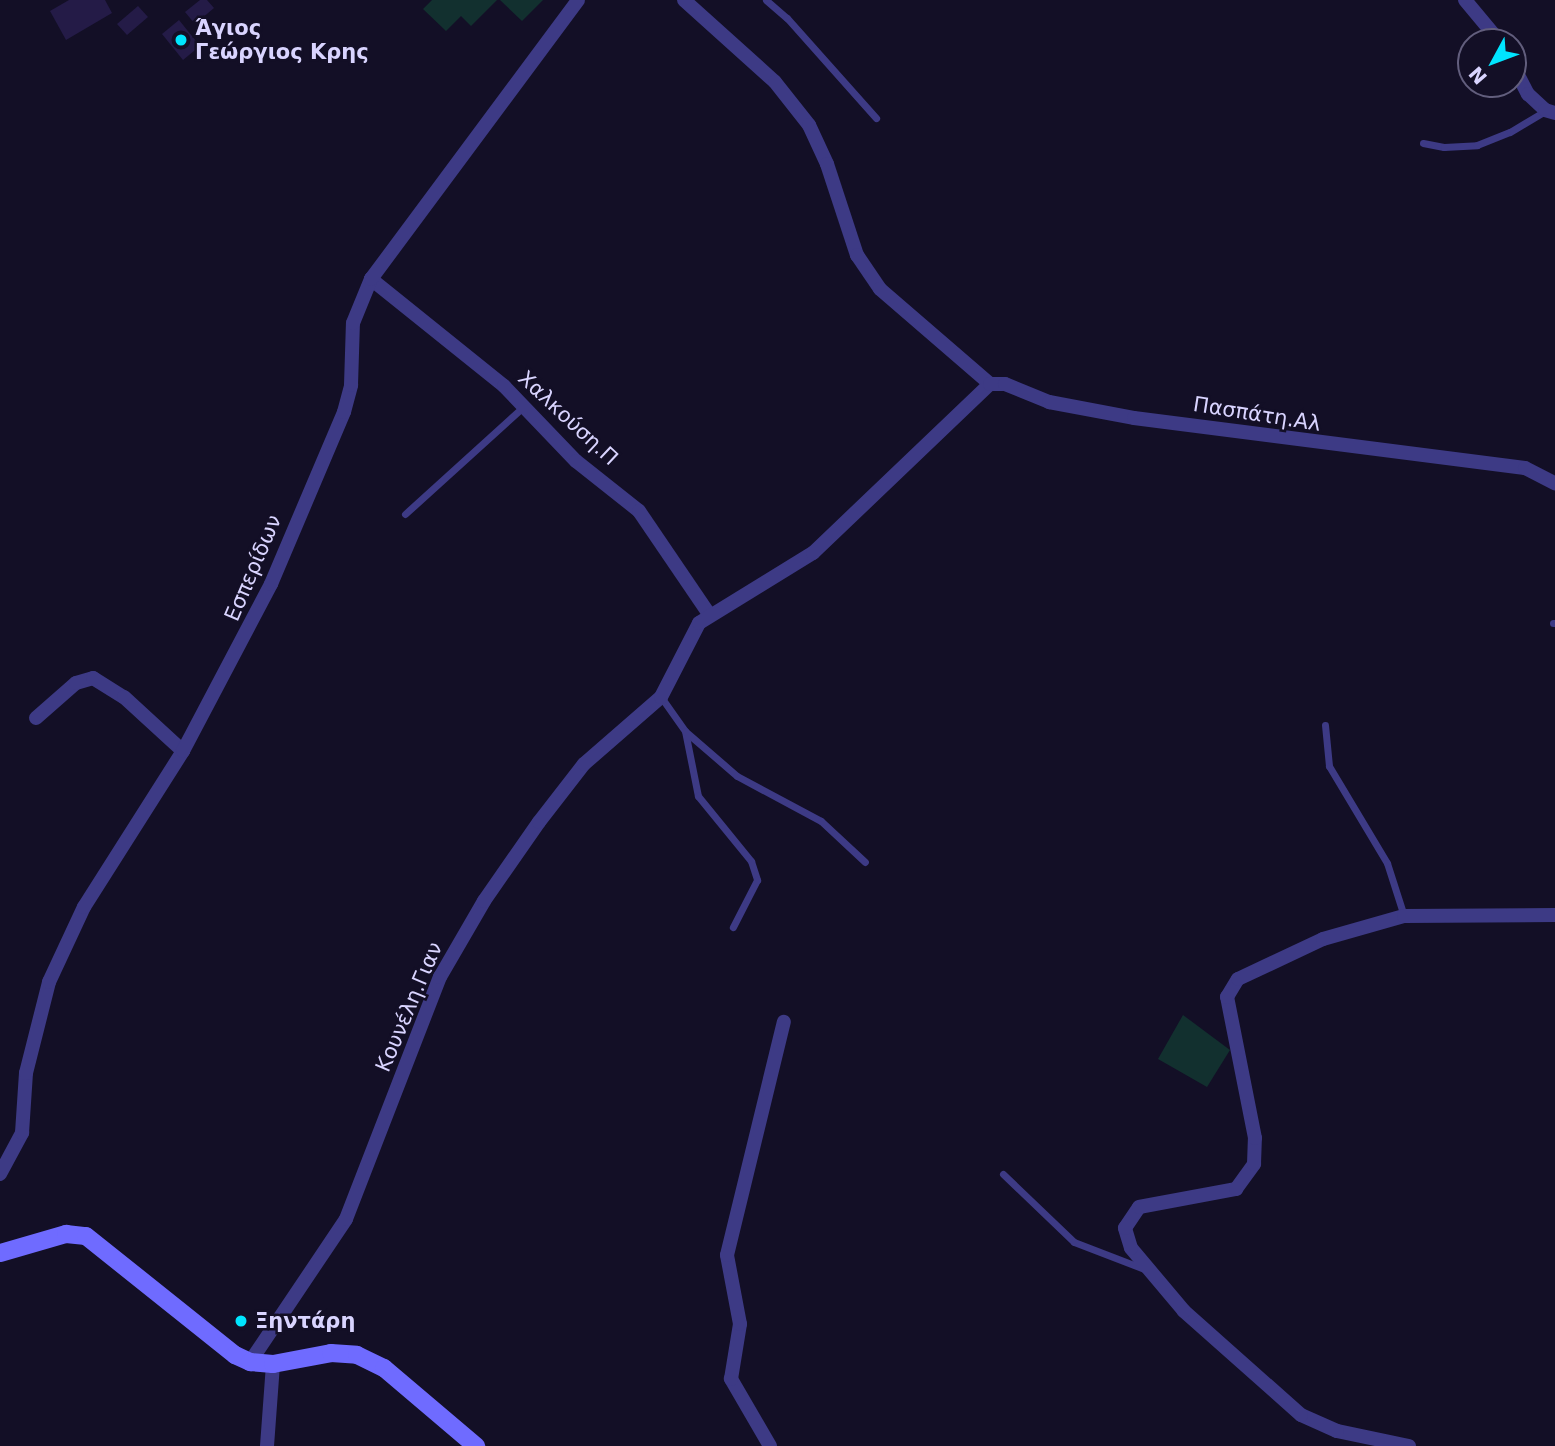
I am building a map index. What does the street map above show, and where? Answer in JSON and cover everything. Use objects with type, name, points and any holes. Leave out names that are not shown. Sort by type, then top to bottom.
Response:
[{"type":"main road","points":[[0,1253],[66,1234],[86,1236],[215,1340],[250,1362],[273,1364],[331,1353],[366,1359],[384,1368],[476,1446]]},
{"type":"street","name":"Εσπερίδων","points":[[0,1174],[22,1133],[26,1073],[38,1010],[83,906],[183,751],[256,618],[344,412],[351,385],[353,323],[371,279],[578,0]]},
{"type":"street","points":[[684,0],[775,82],[809,125],[827,164],[857,255],[880,289],[990,384],[813,553],[709,614]]},
{"type":"street","points":[[1465,0],[1488,28]]},
{"type":"street","points":[[1527,92],[1550,112]]},
{"type":"street","name":"Χαλκούση.Π","points":[[371,279],[524,406],[576,461],[639,511],[709,614]]},
{"type":"street","name":"Πασπάτη.Αλ","points":[[990,384],[1005,384],[1049,402],[1134,418],[1368,452],[1525,468],[1555,484]]},
{"type":"street","name":"Κουνέλη.Γιαν","points":[[250,1362],[346,1219],[440,977],[459,942],[539,822],[584,764],[661,697],[699,623],[709,614]]},
{"type":"street","points":[[36,718],[76,683],[93,678],[124,696],[183,751]]},
{"type":"street","points":[[1409,1446],[1337,1431],[1301,1415],[1201,1327],[1147,1270],[1130,1248],[1125,1228],[1139,1207],[1237,1189],[1254,1164],[1255,1138],[1242,1086],[1228,989],[1259,967],[1323,939],[1404,916],[1555,915]]},
{"type":"street","points":[[769,1446],[731,1379],[740,1324],[727,1255],[784,1022]]},
{"type":"street","points":[[267,1446],[273,1364]]},
{"type":"lane","points":[[766,0],[787,18],[876,118]]},
{"type":"lane","points":[[1423,143],[1444,147],[1477,145],[1550,112]]},
{"type":"lane","points":[[405,514],[524,406]]},
{"type":"lane","points":[[661,697],[685,731],[737,776],[821,821],[865,862]]},
{"type":"lane","points":[[1325,725],[1329,766],[1387,863],[1404,916]]},
{"type":"lane","points":[[685,731],[698,796],[751,861],[757,880],[733,927]]},
{"type":"lane","points":[[1003,1174],[1074,1242],[1147,1270]]},
{"type":"green space","points":[[432,0],[497,0],[471,26],[461,16],[446,31],[423,9]]},
{"type":"green space","points":[[500,0],[543,0],[522,21]]},
{"type":"green space","points":[[1183,1015],[1230,1050],[1207,1087],[1158,1059]]},
{"type":"building","points":[[69,0],[105,0],[112,13],[66,40],[50,11]]},
{"type":"building","points":[[200,0],[207,0],[214,8],[195,24],[185,12]]},
{"type":"building","points":[[138,6],[148,17],[127,35],[117,24]]},
{"type":"building","name":"Άγιος Γεώργιος Κρης","points":[[179,20],[200,46],[183,60],[162,34]]},
{"type":"place","name":"Άγιος Γεώργιος Κρης","points":[[181,40]]},
{"type":"place","name":"Ξηντάρη","points":[[241,1321]]}]
